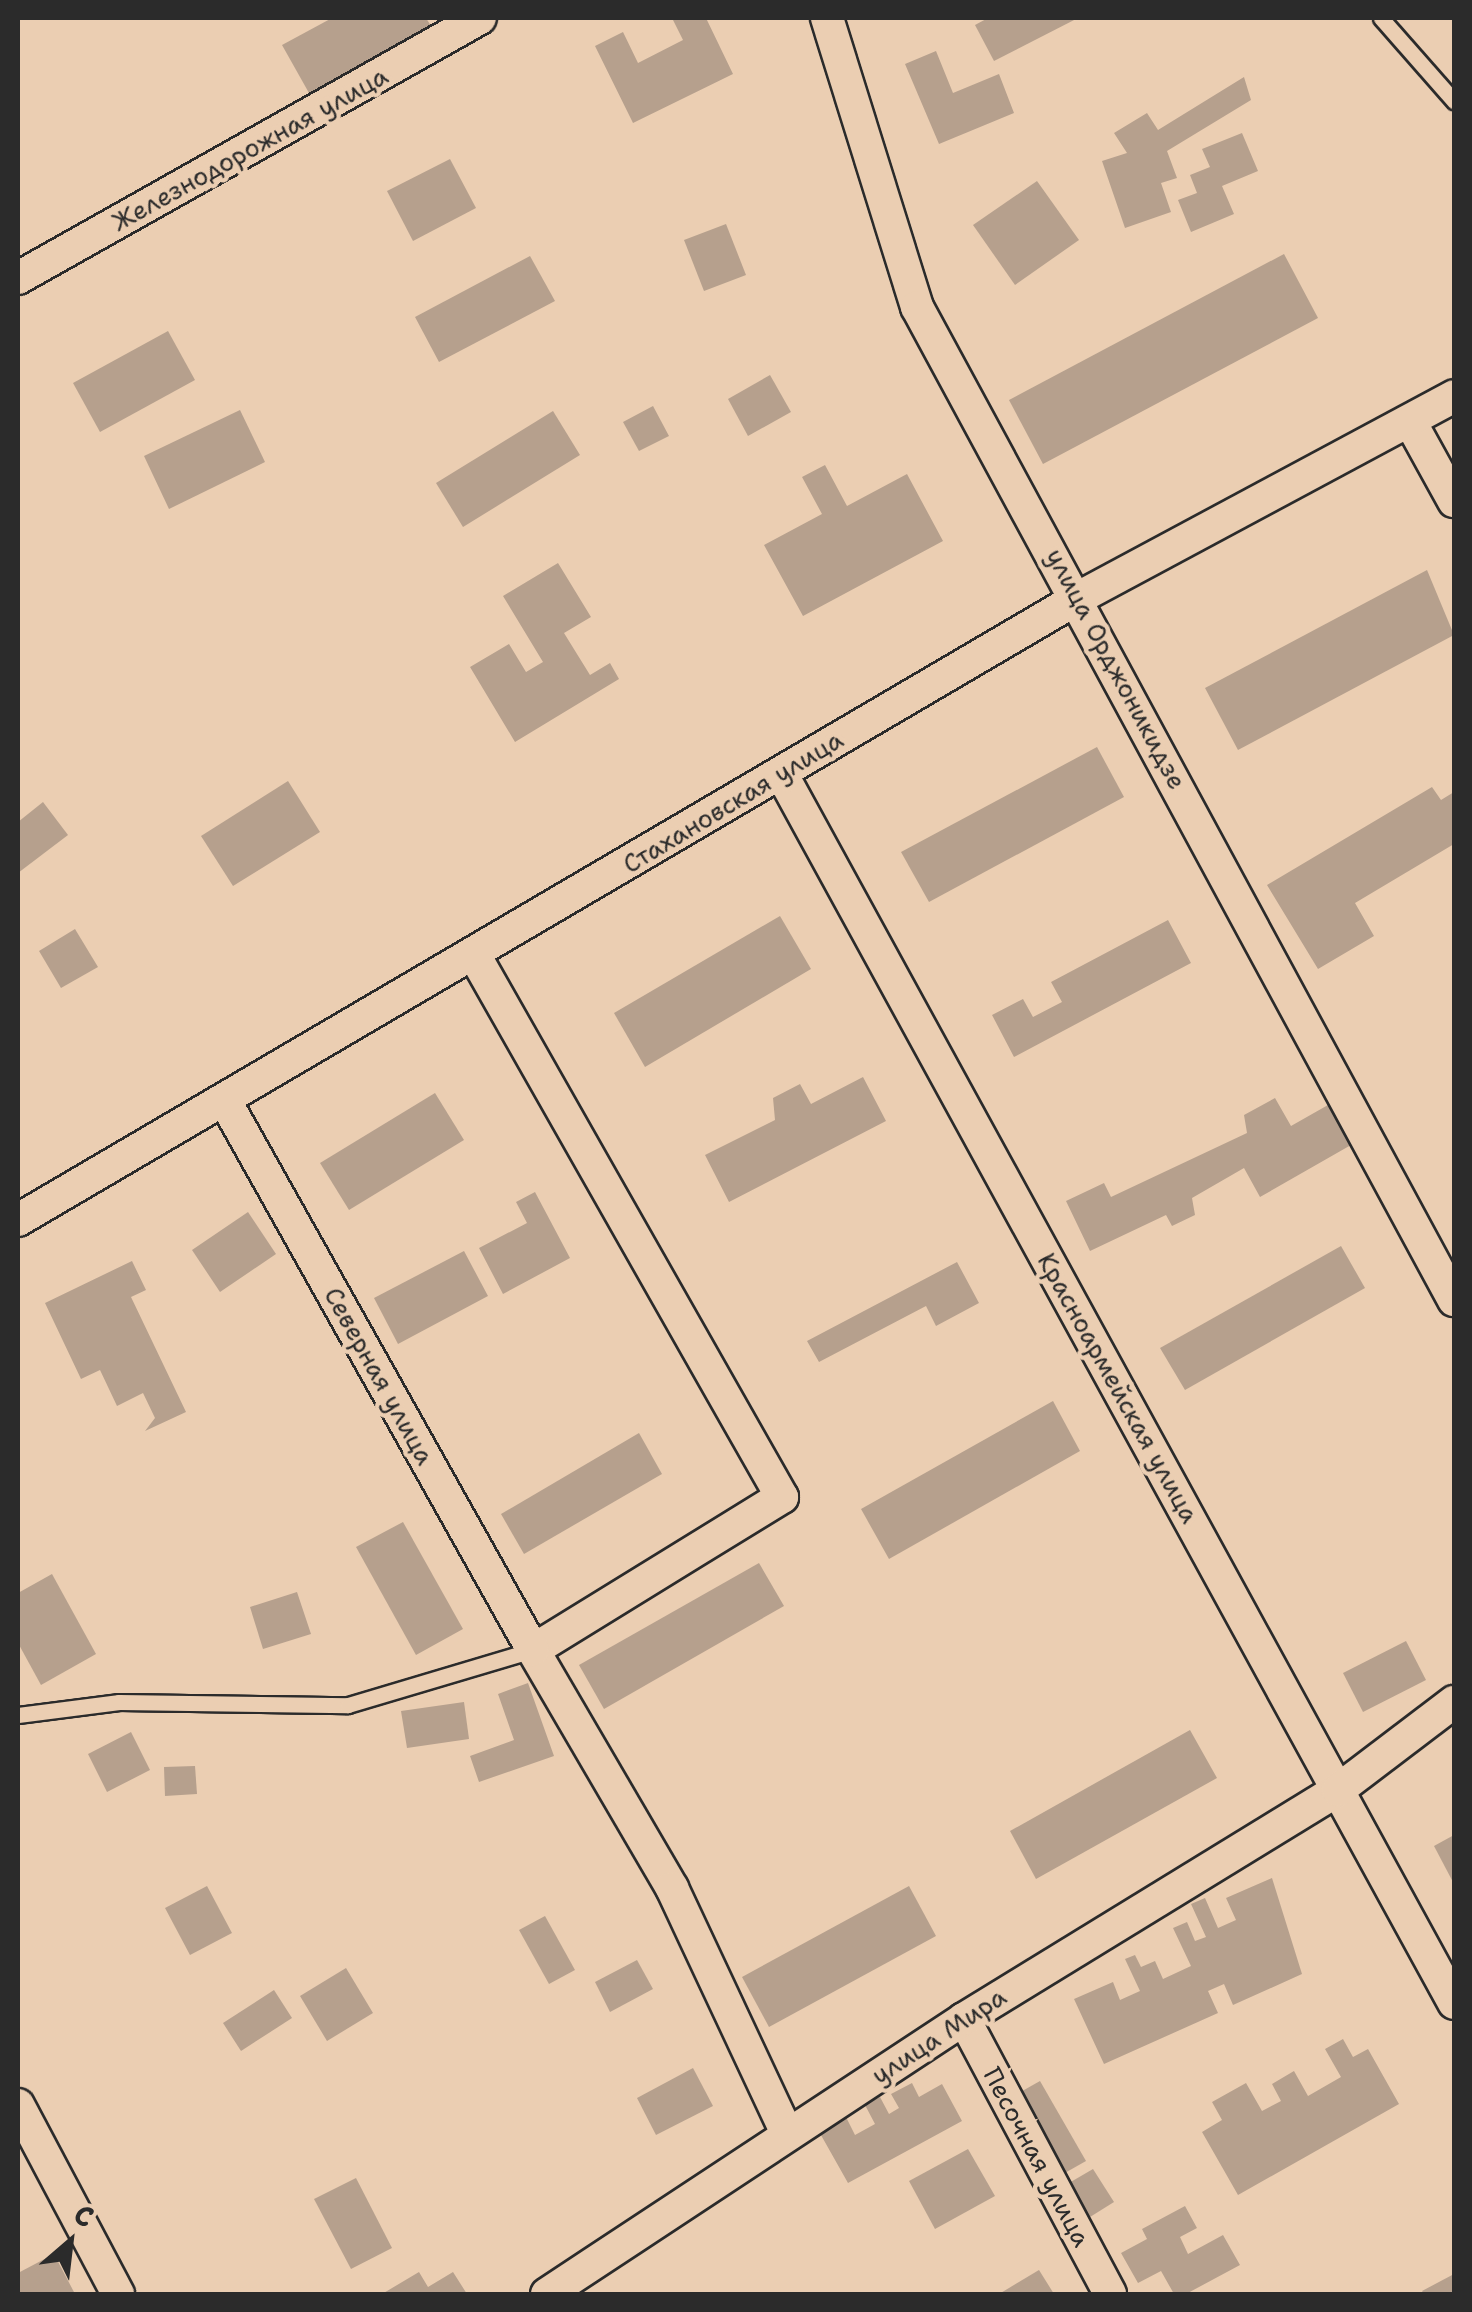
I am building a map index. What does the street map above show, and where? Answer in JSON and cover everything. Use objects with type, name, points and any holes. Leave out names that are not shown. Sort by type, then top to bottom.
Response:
[{"type":"street","name":"Железнодорожная улица","points":[[18,278],[480,18]]},
{"type":"street","name":"улица Орджоникидзе","points":[[827,18],[917,307],[1078,598],[1454,1300]]},
{"type":"street","name":"Стахановская улица","points":[[18,1220],[476,958],[1078,598],[1412,425],[1454,396]]},
{"type":"street","points":[[1412,425],[1454,501]]},
{"type":"street","name":"Красноармейская улица","points":[[781,773],[1454,2003]]},
{"type":"street","points":[[476,958],[782,1497],[541,1646]]},
{"type":"street","name":"Северная улица","points":[[225,1101],[541,1646],[672,1888],[788,2134]]},
{"type":"street","points":[[1338,1790],[1454,1702]]},
{"type":"street","name":"улица Мира","points":[[547,2294],[964,2019],[1338,1790]]},
{"type":"street","name":"Песочная улица","points":[[964,2019],[1110,2294]]},
{"type":"street","points":[[18,2105],[118,2294]]},
{"type":"lane","points":[[1381,18],[1454,101]]},
{"type":"lane","points":[[18,1715],[120,1702],[348,1705],[541,1646]]},
{"type":"building","points":[[332,18],[426,18],[431,26],[309,93],[282,45]]},
{"type":"building","points":[[672,18],[706,18],[733,74],[633,123],[595,46],[623,32],[638,63],[683,40]]},
{"type":"building","points":[[988,18],[1078,18],[994,61],[975,25]]},
{"type":"building","points":[[936,51],[953,93],[999,74],[1014,113],[939,144],[905,64]]},
{"type":"building","points":[[1244,77],[1251,100],[1167,151],[1177,178],[1161,183],[1171,212],[1125,228],[1102,161],[1127,153],[1114,133],[1147,113],[1158,130]]},
{"type":"building","points":[[1242,133],[1258,171],[1222,186],[1234,214],[1191,232],[1178,200],[1197,193],[1190,175],[1210,167],[1202,149]]},
{"type":"building","points":[[450,159],[476,208],[413,241],[387,191]]},
{"type":"building","points":[[1037,181],[1079,240],[1015,285],[973,225]]},
{"type":"building","points":[[726,224],[746,275],[704,291],[684,240]]},
{"type":"building","points":[[1284,254],[1318,318],[1043,464],[1009,400]]},
{"type":"building","points":[[530,256],[555,301],[439,362],[415,317]]},
{"type":"building","points":[[168,331],[195,380],[100,432],[73,383]]},
{"type":"building","points":[[770,375],[791,412],[748,436],[728,399]]},
{"type":"building","points":[[653,406],[669,436],[639,451],[623,422]]},
{"type":"building","points":[[240,410],[265,462],[169,509],[144,456]]},
{"type":"building","points":[[553,411],[580,455],[463,527],[436,483]]},
{"type":"building","points":[[825,465],[847,506],[907,474],[943,541],[803,616],[764,545],[822,514],[802,477]]},
{"type":"building","points":[[558,563],[591,617],[564,633],[590,675],[610,663],[619,679],[515,742],[470,667],[509,644],[526,672],[543,662],[503,596]]},
{"type":"building","points":[[1427,570],[1454,635],[1238,750],[1205,688]]},
{"type":"building","points":[[1097,747],[1124,797],[929,902],[901,852]]},
{"type":"building","points":[[288,781],[320,832],[233,886],[201,836]]},
{"type":"building","points":[[1432,787],[1441,800],[1454,792],[1454,844],[1355,903],[1374,936],[1318,969],[1267,885]]},
{"type":"building","points":[[43,802],[68,835],[18,873],[18,822]]},
{"type":"building","points":[[780,916],[811,969],[645,1067],[614,1013]]},
{"type":"building","points":[[1168,920],[1191,963],[1014,1057],[992,1015],[1023,999],[1033,1017],[1062,1002],[1051,982]]},
{"type":"building","points":[[75,929],[98,967],[61,988],[39,951]]},
{"type":"building","points":[[863,1077],[886,1121],[729,1202],[705,1155],[775,1120],[773,1098],[800,1084],[811,1104]]},
{"type":"building","points":[[435,1093],[464,1140],[349,1210],[320,1163]]},
{"type":"building","points":[[1275,1098],[1291,1126],[1328,1105],[1351,1145],[1260,1197],[1244,1168],[1192,1198],[1195,1215],[1172,1226],[1166,1215],[1090,1251],[1066,1201],[1104,1183],[1111,1197],[1247,1133],[1244,1115]]},
{"type":"building","points":[[535,1192],[570,1258],[503,1294],[479,1248],[527,1223],[516,1202]]},
{"type":"building","points":[[248,1212],[276,1254],[220,1292],[192,1250]]},
{"type":"building","points":[[1341,1246],[1365,1288],[1185,1390],[1160,1348]]},
{"type":"building","points":[[464,1251],[488,1296],[398,1344],[374,1298]]},
{"type":"building","points":[[132,1261],[146,1290],[131,1297],[186,1412],[145,1431],[155,1418],[143,1393],[117,1406],[100,1370],[81,1379],[45,1303]]},
{"type":"building","points":[[957,1262],[979,1303],[936,1326],[926,1306],[819,1362],[807,1341]]},
{"type":"building","points":[[1053,1401],[1080,1451],[889,1559],[861,1509]]},
{"type":"building","points":[[639,1433],[662,1474],[524,1554],[501,1514]]},
{"type":"building","points":[[403,1522],[463,1629],[416,1655],[356,1547]]},
{"type":"building","points":[[759,1563],[784,1606],[604,1709],[579,1665]]},
{"type":"building","points":[[52,1574],[96,1654],[41,1685],[18,1643],[18,1593]]},
{"type":"building","points":[[297,1592],[311,1634],[263,1649],[250,1607]]},
{"type":"building","points":[[1406,1641],[1426,1680],[1363,1712],[1343,1673]]},
{"type":"building","points":[[528,1683],[554,1756],[479,1782],[470,1756],[514,1740],[498,1694]]},
{"type":"building","points":[[464,1702],[469,1739],[407,1748],[401,1711]]},
{"type":"building","points":[[1190,1730],[1217,1778],[1036,1879],[1010,1831]]},
{"type":"building","points":[[131,1732],[150,1770],[107,1792],[88,1754]]},
{"type":"building","points":[[195,1766],[197,1794],[165,1796],[164,1767]]},
{"type":"building","points":[[1454,1835],[1454,1884],[1434,1846]]},
{"type":"building","points":[[1272,1878],[1302,1974],[1233,2005],[1224,1984],[1208,1991],[1218,2013],[1104,2064],[1074,1999],[1113,1982],[1120,2000],[1140,1991],[1125,1959],[1135,1955],[1141,1967],[1155,1961],[1163,1979],[1191,1966],[1173,1928],[1187,1922],[1195,1941],[1206,1937],[1191,1904],[1205,1898],[1218,1928],[1236,1920],[1226,1898]]},
{"type":"building","points":[[207,1886],[232,1933],[190,1955],[165,1908]]},
{"type":"building","points":[[909,1886],[936,1936],[769,2027],[742,1977]]},
{"type":"building","points":[[545,1916],[575,1970],[549,1984],[519,1930]]},
{"type":"building","points":[[637,1960],[653,1989],[610,2012],[595,1982]]},
{"type":"building","points":[[346,1968],[373,2013],[327,2041],[300,1996]]},
{"type":"building","points":[[274,1990],[292,2018],[241,2051],[223,2023]]},
{"type":"building","points":[[1343,2039],[1353,2057],[1368,2049],[1399,2104],[1238,2195],[1202,2132],[1222,2120],[1212,2102],[1246,2083],[1262,2111],[1281,2101],[1272,2084],[1294,2071],[1308,2096],[1341,2077],[1325,2049]]},
{"type":"building","points":[[693,2068],[713,2106],[656,2135],[637,2098]]},
{"type":"building","points":[[1040,2081],[1086,2161],[1063,2174],[1017,2094]]},
{"type":"building","points":[[912,2083],[919,2097],[942,2084],[962,2121],[848,2183],[817,2128],[844,2113],[855,2135],[875,2124],[865,2105],[880,2097],[889,2114],[899,2108],[891,2094]]},
{"type":"building","points":[[968,2149],[995,2196],[935,2229],[909,2181]]},
{"type":"building","points":[[1093,2169],[1114,2202],[1090,2217],[1069,2183]]},
{"type":"building","points":[[356,2178],[392,2248],[351,2269],[314,2199]]},
{"type":"building","points":[[1185,2206],[1197,2228],[1180,2237],[1188,2254],[1223,2235],[1240,2265],[1186,2294],[1174,2294],[1161,2271],[1138,2283],[1121,2253],[1147,2239],[1142,2229]]},
{"type":"building","points":[[54,2254],[75,2294],[18,2294],[18,2273]]},
{"type":"building","points":[[1039,2270],[1054,2294],[999,2294]]},
{"type":"building","points":[[419,2272],[428,2287],[453,2272],[467,2294],[382,2294]]},
{"type":"building","points":[[1454,2274],[1454,2294],[1422,2291]]}]
